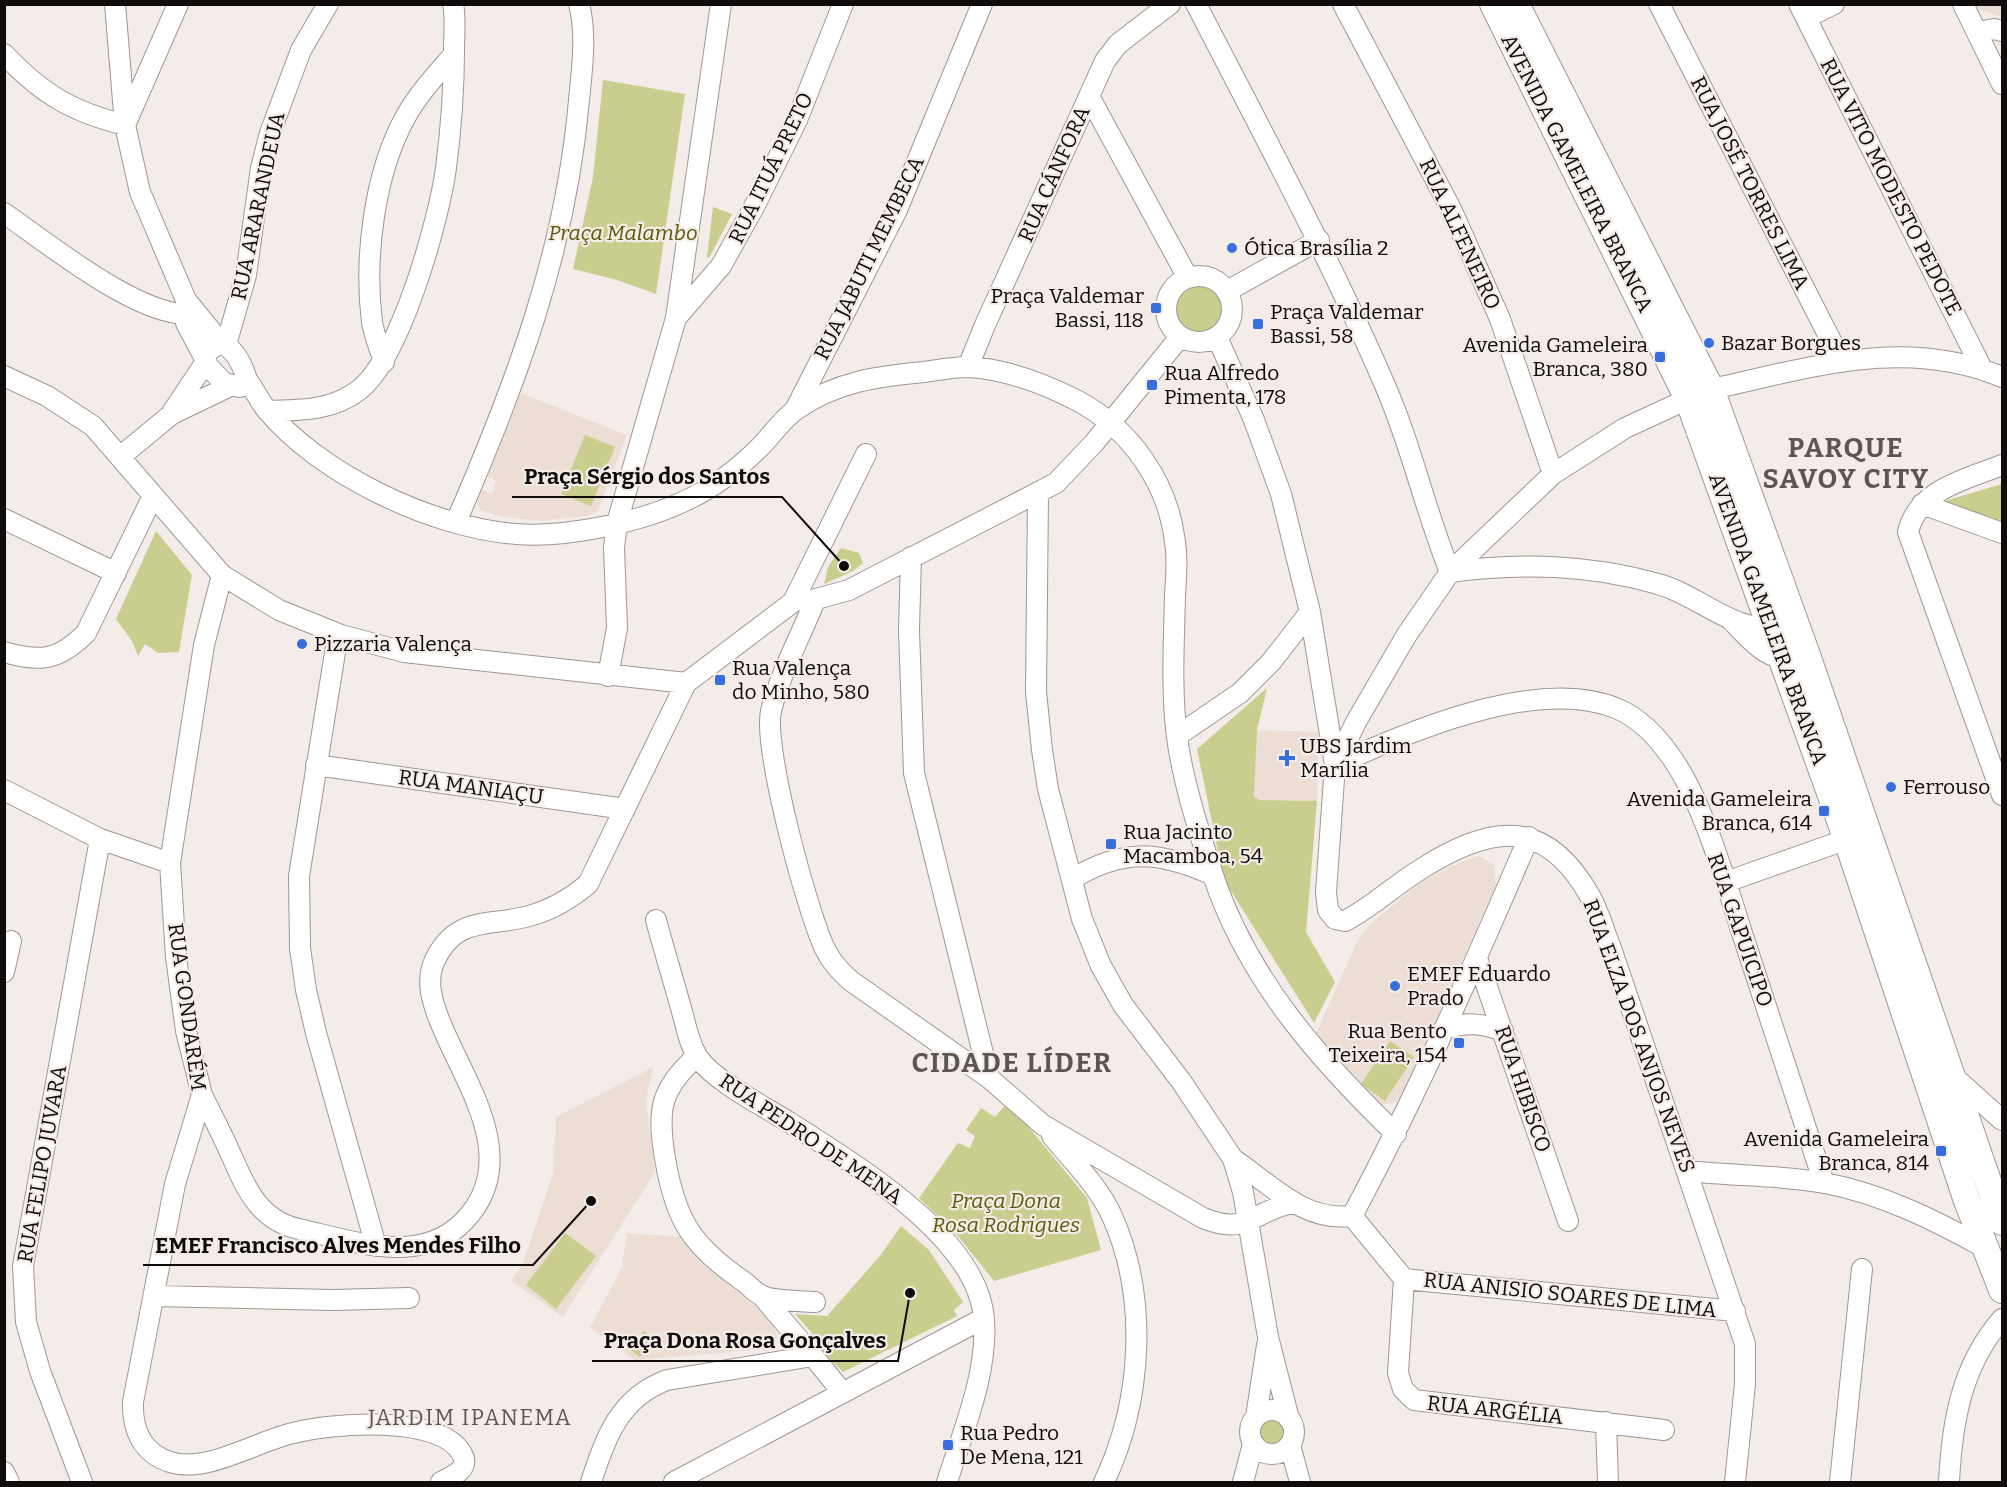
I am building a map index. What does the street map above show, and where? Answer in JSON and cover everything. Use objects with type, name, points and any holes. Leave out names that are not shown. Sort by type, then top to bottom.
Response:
[{"type":"main road","name":"AVENIDA GAMELEIRA BRANCA","points":[[1500,5],[1711,389],[1807,655],[1857,836]]},
{"type":"main road","name":"AVENIDA GAMELEIRA BRANCA","points":[[1500,5],[1688,399],[1770,628],[1857,836],[1933,1054],[1967,1200],[2002,1290]]},
{"type":"main road","name":"AVENIDA GAMELEIRA BRANCA","points":[[1933,1054],[1955,1078],[2002,1222]]},
{"type":"street","points":[[115,4],[125,124],[140,192],[189,309],[190,332],[204,360],[216,377],[238,384],[311,451],[352,479],[385,497],[456,522],[521,534],[617,523],[645,517],[690,499],[715,483],[757,450],[795,410],[838,387],[869,377],[968,367],[1029,379],[1075,400],[1109,422],[1133,446],[1154,473],[1166,501],[1175,541],[1177,736],[1213,875],[1232,925],[1275,998],[1336,1075],[1396,1134]]},
{"type":"street","points":[[125,124],[178,4]]},
{"type":"street","name":"RUA ARARANDEUA","points":[[224,344],[246,275],[260,179],[270,133],[301,50],[328,4]]},
{"type":"street","points":[[266,409],[320,408],[334,404],[359,390],[384,362],[407,310],[423,264],[446,170],[454,54],[453,4]]},
{"type":"street","points":[[456,522],[530,336],[563,219],[576,138],[582,67],[583,37],[579,4]]},
{"type":"street","points":[[608,676],[617,628],[614,548],[617,523],[676,318],[721,4]]},
{"type":"street","name":"RUA ITUÁ PRETO","points":[[676,318],[721,266],[754,207],[797,120],[843,4]]},
{"type":"street","name":"RUA JABUTI MEMBECA","points":[[795,410],[897,210],[982,4]]},
{"type":"street","name":"RUA CÁNFORA","points":[[968,367],[1105,61],[1118,44],[1170,4]]},
{"type":"street","points":[[1196,4],[1319,240],[1385,385],[1435,535],[1450,572]]},
{"type":"street","name":"RUA ALFENEIRO","points":[[1343,4],[1452,210],[1500,319],[1553,474]]},
{"type":"street","name":"RUA JOSÉ TORRES LIMA","points":[[1659,4],[1842,362]]},
{"type":"street","points":[[1803,11],[1834,4]]},
{"type":"street","points":[[1964,4],[2002,84]]},
{"type":"street","name":"RUA VITO MODESTO PEDOTE","points":[[1803,11],[1982,369]]},
{"type":"street","points":[[1977,32],[1994,29],[2002,31]]},
{"type":"street","points":[[4,54],[67,106],[90,116],[125,124]]},
{"type":"street","points":[[384,362],[372,324],[369,254],[387,164],[405,117],[428,84],[454,54]]},
{"type":"street","points":[[1089,96],[1188,278]]},
{"type":"street","points":[[4,213],[104,281],[142,303],[189,309],[241,363],[238,384]]},
{"type":"street","points":[[1227,291],[1319,240]]},
{"type":"street","points":[[1188,278],[1210,278],[1227,291],[1232,311],[1224,330],[1216,337],[1198,342],[1180,337],[1168,321],[1167,300],[1172,291],[1188,278]]},
{"type":"street","points":[[794,602],[815,600],[849,590],[1038,495],[1056,483],[1076,463],[1180,337]]},
{"type":"street","points":[[1216,337],[1254,420],[1281,494],[1310,612],[1335,765]]},
{"type":"street","points":[[172,414],[210,347],[224,344]]},
{"type":"street","points":[[1335,765],[1356,722],[1406,636],[1450,572],[1553,474],[1625,428],[1688,399],[1702,402],[1709,397],[1711,389],[1842,362],[1892,355],[1926,356],[1960,362],[2002,378]]},
{"type":"street","points":[[4,376],[70,410],[93,426],[222,575],[279,610],[338,634],[404,652],[686,683]]},
{"type":"street","points":[[121,456],[172,414],[238,384]]},
{"type":"street","points":[[202,1095],[243,1185],[254,1202],[291,1228],[387,1249],[417,1247],[440,1239],[464,1223],[480,1202],[488,1180],[491,1146],[480,1111],[435,1008],[430,982],[433,965],[442,946],[454,933],[469,926],[531,916],[570,899],[588,884],[686,683],[794,602],[866,454]]},
{"type":"street","points":[[2002,465],[1946,487],[1922,504],[1911,520],[1909,540],[2002,795]]},
{"type":"street","points":[[1038,495],[1036,692],[1048,789],[1082,919],[1101,966],[1123,1005],[1181,1081],[1233,1159],[1292,1203],[1322,1216],[1334,1218],[1352,1216]]},
{"type":"street","points":[[4,652],[23,658],[45,659],[69,649],[86,633],[153,496]]},
{"type":"street","points":[[1922,504],[2002,533]]},
{"type":"street","points":[[4,519],[116,573]]},
{"type":"street","points":[[911,557],[909,630],[914,773],[989,1078]]},
{"type":"street","points":[[1450,572],[1511,564],[1605,571],[1661,584],[1731,620],[1770,628],[1795,623]]},
{"type":"street","name":"RUA GONDARÉM","points":[[222,575],[204,645],[170,862],[176,957],[186,1031],[202,1095],[175,1184],[132,1414],[137,1435],[155,1456],[184,1465],[198,1464],[292,1433],[332,1426],[391,1427],[432,1431],[444,1436],[461,1451],[465,1463],[454,1476],[441,1482]]},
{"type":"street","points":[[815,600],[771,710],[769,729],[771,752],[816,925],[835,966],[851,981],[989,1078],[1043,1125],[1087,1177],[1112,1214],[1134,1290],[1133,1388],[1118,1454],[1104,1482]]},
{"type":"street","points":[[1177,736],[1240,693],[1271,662],[1310,612]]},
{"type":"street","points":[[1731,620],[1761,649],[1782,659],[1807,655]]},
{"type":"street","points":[[338,634],[299,876],[300,948],[306,990],[316,1033],[376,1246]]},
{"type":"street","name":"RUA GAPUICIPO","points":[[1335,765],[1449,718],[1519,703],[1586,701],[1617,709],[1637,720],[1675,762],[1693,799],[1726,882],[1824,1183]]},
{"type":"street","name":"RUA MANIAÇU","points":[[316,765],[625,809]]},
{"type":"street","name":"RUA ELZA DOS ANJOS NEVES","points":[[1335,765],[1326,892],[1328,910],[1340,921],[1352,917],[1453,850],[1499,836],[1529,837],[1543,843],[1560,856],[1575,873],[1591,898],[1611,948],[1745,1344],[1744,1384],[1735,1482]]},
{"type":"street","points":[[4,790],[100,839],[170,862]]},
{"type":"street","points":[[1726,882],[1857,836]]},
{"type":"street","points":[[1352,1216],[1396,1134],[1477,958],[1529,837]]},
{"type":"street","name":"RUA FELIPO JUVARA","points":[[82,1482],[40,1371],[26,1322],[23,1266],[100,839]]},
{"type":"street","points":[[1072,879],[1097,864],[1117,858],[1148,855],[1174,860],[1213,875]]},
{"type":"street","name":"RUA PEDRO DE MENA","points":[[656,920],[697,1056],[719,1077],[834,1151],[921,1215],[948,1242],[975,1284],[984,1318],[982,1353],[977,1386],[947,1482]]},
{"type":"street","points":[[4,972],[11,941]]},
{"type":"street","name":"RUA HIBISCO","points":[[1477,958],[1568,1221]]},
{"type":"street","points":[[1444,1029],[1465,1023],[1482,1023],[1503,1031]]},
{"type":"street","points":[[697,1056],[679,1072],[667,1089],[661,1107],[660,1129],[675,1207],[700,1246],[715,1262],[762,1296],[842,1392]]},
{"type":"street","points":[[1955,1078],[2002,1120]]},
{"type":"street","points":[[1043,1125],[1203,1218],[1223,1226],[1248,1221],[1264,1211],[1292,1203]]},
{"type":"street","points":[[1233,1159],[1248,1221],[1268,1336],[1294,1433],[1290,1445],[1280,1453],[1268,1454],[1253,1444]]},
{"type":"street","points":[[1688,1171],[1824,1183],[1896,1204],[1943,1224],[1986,1248]]},
{"type":"street","points":[[1943,1224],[1967,1200]]},
{"type":"street","points":[[1352,1216],[1404,1279]]},
{"type":"street","points":[[1840,1482],[1862,1269]]},
{"type":"street","name":"RUA ANISIO SOARES DE LIMA","points":[[1404,1279],[1735,1311]]},
{"type":"street","name":"RUA ARGÉLIA","points":[[1404,1279],[1398,1373],[1403,1389],[1414,1400],[1664,1430]]},
{"type":"street","points":[[155,1296],[303,1300],[409,1298]]},
{"type":"street","points":[[762,1296],[815,1302]]},
{"type":"street","points":[[674,1482],[984,1318]]},
{"type":"street","points":[[1949,1482],[1952,1433],[1957,1406],[1972,1367],[1995,1337],[2002,1319]]},
{"type":"street","points":[[1243,1482],[1253,1444],[1250,1431],[1256,1417],[1268,1336]]},
{"type":"street","points":[[591,1482],[602,1450],[616,1422],[629,1402],[646,1388],[667,1380],[813,1356]]},
{"type":"street","points":[[1256,1417],[1269,1410],[1284,1414],[1289,1419]]},
{"type":"street","points":[[1606,1422],[1608,1482]]},
{"type":"street","points":[[1290,1445],[1300,1482]]},
{"type":"street","points":[[4,1472],[9,1482]]},
{"type":"shaded area","points":[[1975,5],[2002,5],[2002,17],[1977,9]]},
{"type":"shaded area","points":[[521,393],[627,435],[598,511],[587,516],[542,521],[503,517],[480,510],[477,503],[481,489],[492,494],[496,481],[487,476]]},
{"type":"shaded area","name":"UBS Jardim Marília","points":[[1257,730],[1318,732],[1317,801],[1260,800],[1254,797]]},
{"type":"shaded area","name":"EMEF Eduardo Prado","points":[[1479,856],[1494,865],[1496,886],[1403,1094],[1397,1102],[1382,1105],[1348,1073],[1315,1035],[1358,940],[1370,924],[1421,882],[1460,862]]},
{"type":"shaded area","points":[[653,1067],[646,1101],[655,1172],[563,1317],[511,1281],[523,1263],[553,1174],[556,1117]]},
{"type":"shaded area","points":[[627,1233],[683,1237],[710,1268],[747,1296],[770,1320],[777,1335],[775,1346],[767,1349],[635,1360],[590,1328],[622,1267]]},
{"type":"green space","name":"Praça Malambo","points":[[603,80],[685,94],[656,294],[617,280],[573,269],[593,177]]},
{"type":"green space","points":[[713,207],[732,214],[709,258],[707,257]]},
{"type":"green space","points":[[1199,281],[1210,283],[1219,289],[1225,298],[1227,309],[1225,320],[1219,329],[1210,335],[1199,337],[1188,335],[1179,329],[1173,320],[1171,309],[1173,298],[1179,289],[1188,283]]},
{"type":"green space","points":[[585,435],[615,447],[591,506],[561,494]]},
{"type":"green space","points":[[2002,484],[2002,523],[1945,501]]},
{"type":"green space","points":[[156,531],[192,575],[179,652],[158,653],[145,644],[138,656],[132,641],[116,619]]},
{"type":"green space","points":[[841,548],[859,553],[863,563],[853,571],[824,584],[828,567]]},
{"type":"green space","points":[[1267,688],[1257,730],[1254,797],[1260,800],[1317,801],[1306,932],[1335,982],[1314,1023],[1224,880],[1197,749]]},
{"type":"green space","points":[[1390,1041],[1414,1057],[1385,1101],[1361,1084]]},
{"type":"green space","name":"Praça Dona Rosa Rodrigues","points":[[1008,1102],[1087,1198],[1101,1250],[994,1281],[958,1236],[919,1198],[958,1143],[970,1148],[975,1136],[966,1130],[981,1108],[995,1117]]},
{"type":"green space","points":[[901,1226],[929,1250],[963,1302],[954,1310],[957,1316],[843,1372],[808,1337],[812,1333],[795,1314],[827,1316],[880,1256]]},
{"type":"green space","points":[[565,1233],[596,1256],[556,1309],[526,1285]]},
{"type":"green space","points":[[644,1331],[654,1338],[640,1357],[630,1350]]},
{"type":"green space","points":[[1271,1418],[1280,1422],[1284,1431],[1280,1440],[1271,1444],[1262,1440],[1258,1431],[1262,1422]]},
{"type":"place","name":"Ótica Brasília 2","points":[[1232,248]]},
{"type":"place","name":"Praça Valdemar Bassi, 118","points":[[1156,308]]},
{"type":"place","name":"Praça Valdemar Bassi, 58","points":[[1258,324]]},
{"type":"place","name":"Bazar Borgues","points":[[1709,343]]},
{"type":"place","name":"Avenida Gameleira Branca, 380","points":[[1660,357]]},
{"type":"place","name":"Rua Alfredo Pimenta, 178","points":[[1152,385]]},
{"type":"place","name":"Praça Sérgio dos Santos","points":[[844,566]]},
{"type":"place","name":"Pizzaria Valença","points":[[302,644]]},
{"type":"place","name":"Rua Valença do Minho, 580","points":[[720,680]]},
{"type":"place","name":"UBS Jardim Marília","points":[[1287,758]]},
{"type":"place","name":"Ferrouso","points":[[1891,787]]},
{"type":"place","name":"Avenida Gameleira Branca, 614","points":[[1824,811]]},
{"type":"place","name":"Rua Jacinto Macamboa, 54","points":[[1111,844]]},
{"type":"place","name":"EMEF Eduardo Prado","points":[[1395,986]]},
{"type":"place","name":"Rua Bento Teixeira, 154","points":[[1459,1043]]},
{"type":"place","name":"Avenida Gameleira Branca, 814","points":[[1941,1151]]},
{"type":"place","name":"EMEF Francisco Alves Mendes Filho","points":[[591,1201]]},
{"type":"place","name":"Praça Dona Rosa Gonçalves","points":[[910,1293]]},
{"type":"place","name":"Rua Pedro De Mena, 121","points":[[948,1445]]},
{"type":"district","name":"PARQUE SAVOY CITY","points":[[1846,464]]},
{"type":"district","name":"CIDADE LÍDER","points":[[1012,1063]]},
{"type":"district","name":"JARDIM IPANEMA","points":[[470,1417]]}]
